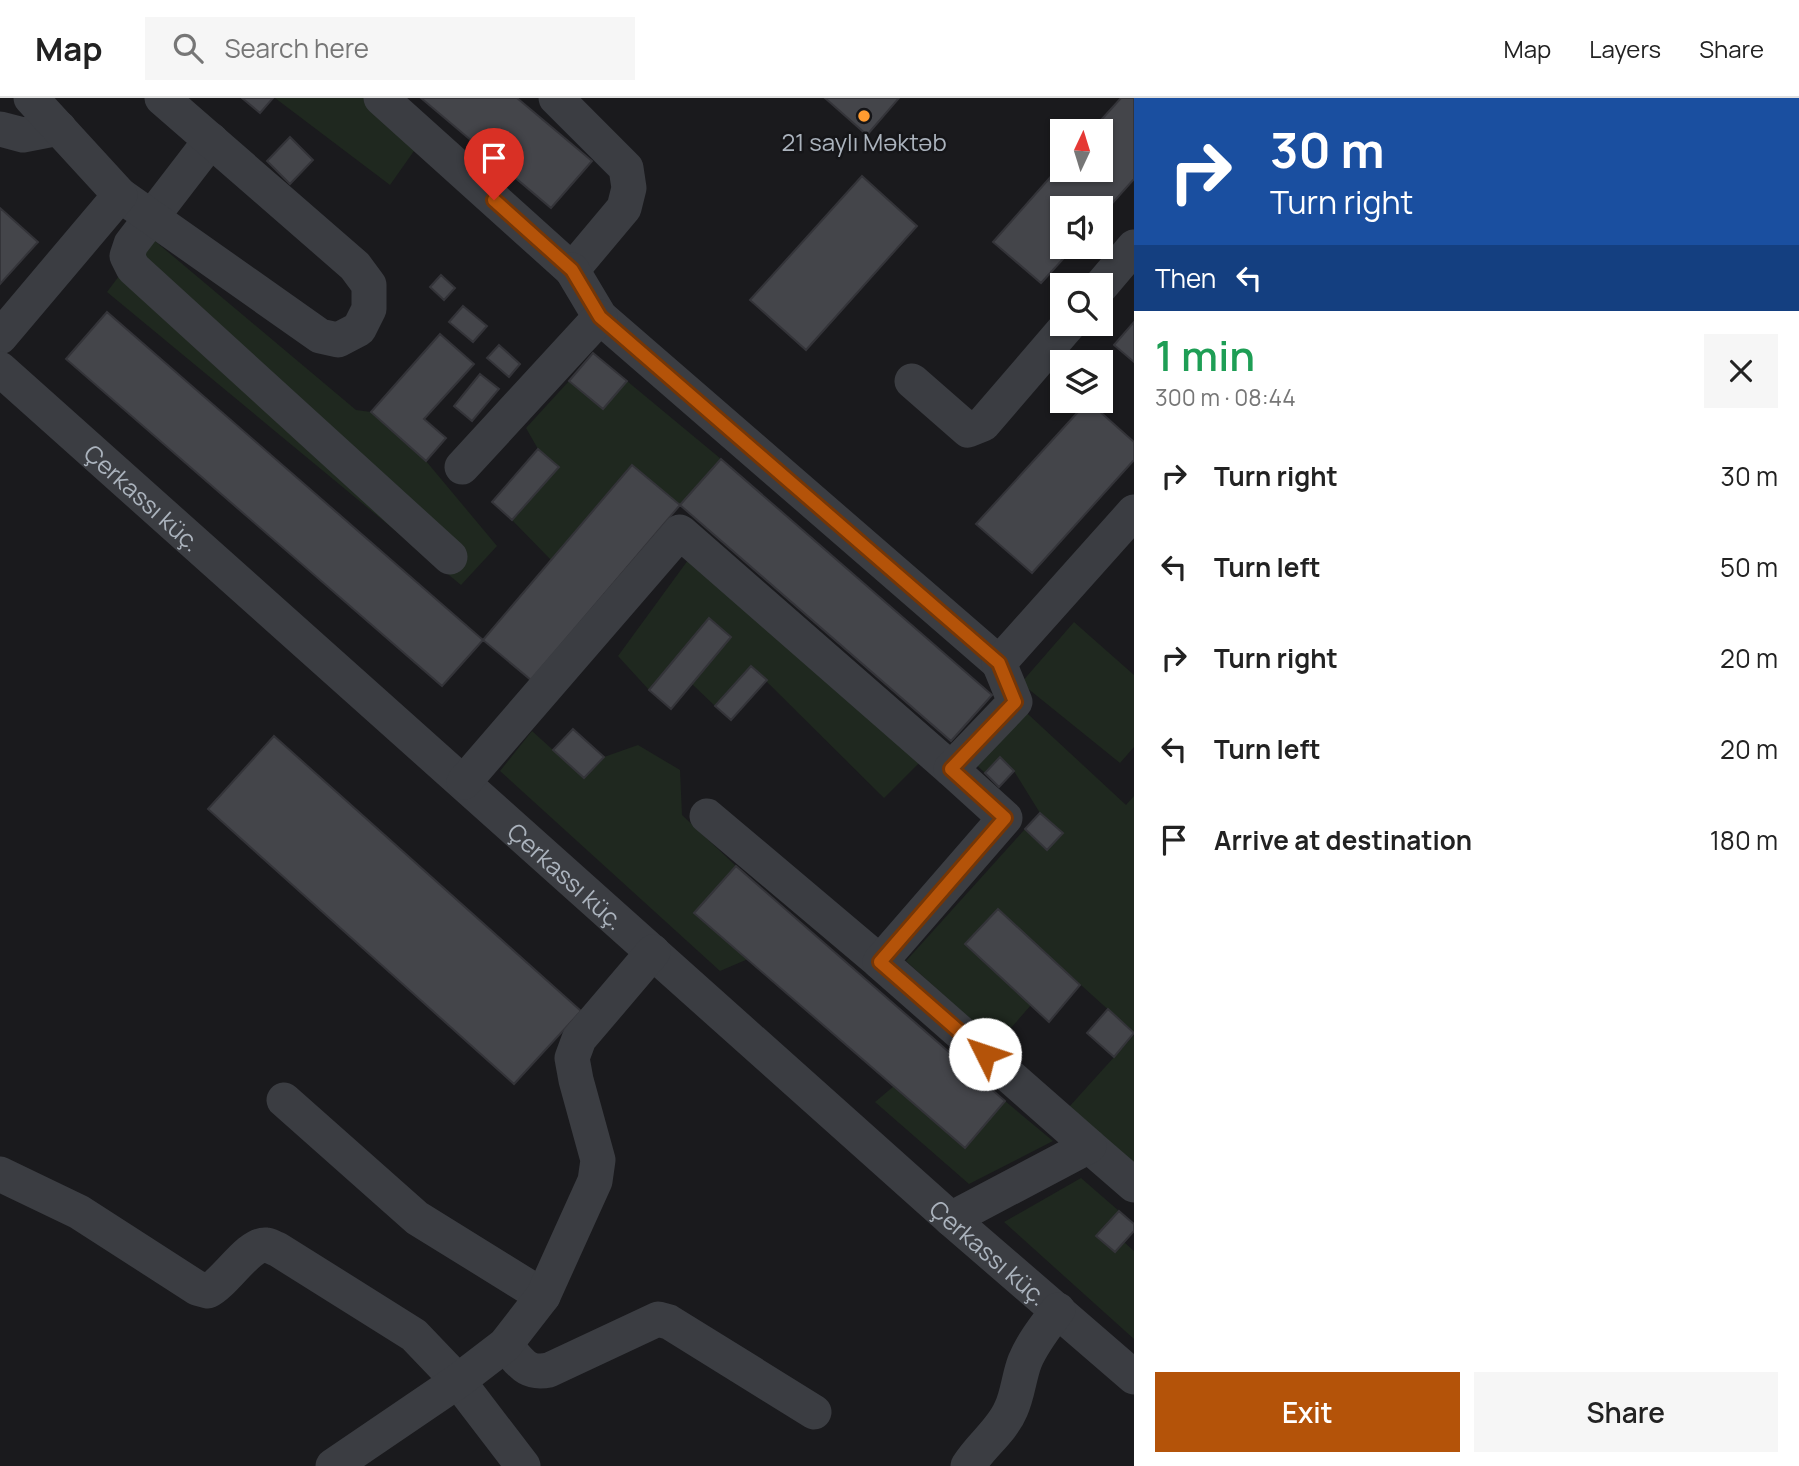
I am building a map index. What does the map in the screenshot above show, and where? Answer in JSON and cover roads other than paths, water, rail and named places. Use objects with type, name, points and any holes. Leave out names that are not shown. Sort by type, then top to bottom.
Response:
[{"type":"street","points":[[31,98],[120,195],[320,336],[338,340],[359,329],[369,309],[369,285],[355,266],[162,98]]},
{"type":"street","points":[[381,98],[572,270],[600,317],[999,663],[1015,702],[951,769]]},
{"type":"street","points":[[556,98],[626,168],[629,188],[624,208],[572,270]]},
{"type":"street","points":[[0,129],[23,135],[59,128]]},
{"type":"street","points":[[211,140],[131,244],[127,256],[133,268],[450,557]]},
{"type":"street","points":[[0,337],[120,195]]},
{"type":"street","points":[[1112,273],[1134,247]]},
{"type":"street","points":[[461,467],[600,317]]},
{"type":"street","points":[[912,381],[968,430],[983,424],[1059,336]]},
{"type":"street","name":"Çerkassı küç.","points":[[0,369],[951,1219],[1134,1377]]},
{"type":"street","points":[[999,663],[1134,512]]},
{"type":"street","points":[[464,782],[680,532],[1005,818],[880,962]]},
{"type":"street","points":[[707,816],[880,962],[1134,1185]]},
{"type":"street","points":[[333,1466],[458,1381],[505,1345],[543,1296],[595,1181],[598,1160],[572,1058],[579,1039],[653,953]]},
{"type":"street","points":[[284,1100],[417,1218],[543,1296]]},
{"type":"street","points":[[951,1219],[1089,1146]]},
{"type":"street","points":[[0,1174],[79,1212],[197,1288],[208,1291],[217,1287],[254,1248],[265,1245],[277,1249],[414,1335],[458,1381],[523,1466]]},
{"type":"street","points":[[985,1459],[1012,1408],[1024,1363],[1035,1341],[1058,1310]]},
{"type":"street","points":[[505,1345],[526,1369],[537,1373],[658,1320],[669,1322],[814,1412]]},
{"type":"place","name":"21 saylı Məktəb","points":[[864,116]]}]
